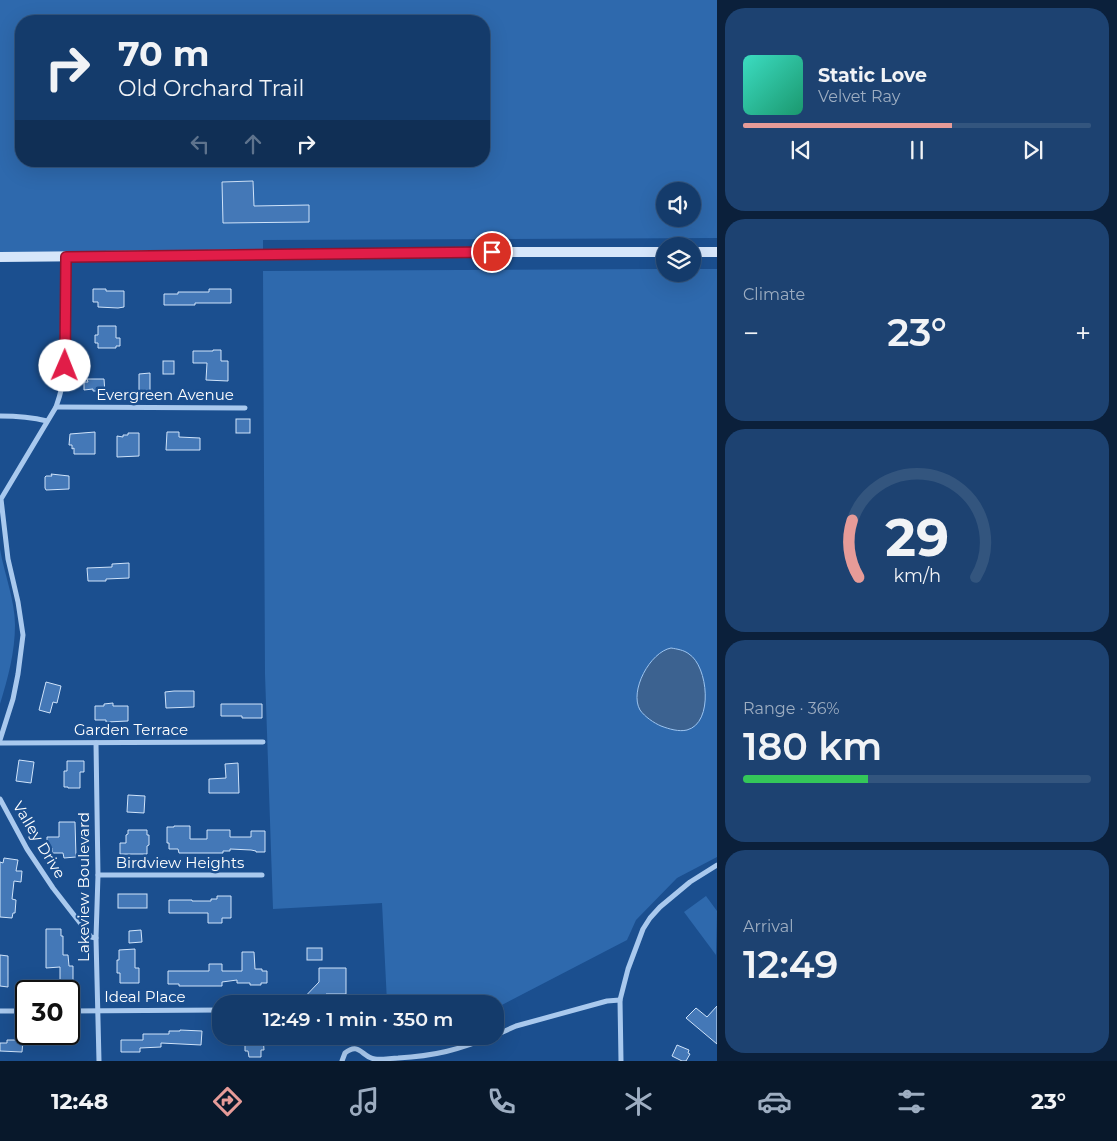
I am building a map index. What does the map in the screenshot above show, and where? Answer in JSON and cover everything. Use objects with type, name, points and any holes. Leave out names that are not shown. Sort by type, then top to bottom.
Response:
[{"type":"street","points":[[0,257],[656,252]]},
{"type":"street","points":[[701,252],[717,252]]},
{"type":"street","points":[[0,741],[13,699],[23,635],[8,559],[0,499],[56,407],[61,395],[65,366],[66,257]]},
{"type":"street","name":"Evergreen Avenue","points":[[56,407],[245,408]]},
{"type":"street","points":[[0,416],[19,416],[47,421]]},
{"type":"street","name":"Garden Terrace","points":[[0,741],[263,742]]},
{"type":"street","name":"Lakeview Boulevard","points":[[96,742],[98,875],[96,938],[99,1061]]},
{"type":"street","name":"Valley Drive","points":[[0,799],[27,849],[53,888],[91,937],[96,938]]},
{"type":"street","points":[[621,1061],[620,1000],[643,929],[660,907],[690,882],[717,865]]},
{"type":"street","name":"Birdview Heights","points":[[98,875],[262,875]]},
{"type":"street","points":[[504,1031],[607,1001],[620,1000]]},
{"type":"street","name":"Ideal Place","points":[[80,1010],[212,1010]]},
{"type":"street","points":[[0,1011],[15,1011]]},
{"type":"street","points":[[342,1061],[345,1053],[355,1048],[361,1050],[372,1060],[431,1056],[471,1045]]},
{"type":"shaded area","points":[[0,0],[717,0],[717,238],[263,240],[263,256],[0,254]]},
{"type":"shaded area","points":[[656,269],[656,282],[701,282],[701,269],[717,269],[717,857],[677,878],[636,920],[627,940],[504,1004],[504,995],[387,995],[382,903],[273,909],[265,674],[263,271]]},
{"type":"shaded area","points":[[0,549],[15,616],[15,625],[14,645],[0,704]]},
{"type":"shaded area","points":[[671,648],[689,654],[695,660],[704,681],[705,706],[701,717],[696,725],[681,731],[655,723],[642,713],[637,702],[639,683],[649,664],[663,651]]},
{"type":"shaded area","points":[[706,896],[717,911],[716,955],[684,912]]},
{"type":"building","points":[[253,181],[254,206],[309,205],[309,222],[223,223],[222,182]]},
{"type":"building","points":[[93,289],[124,291],[124,307],[98,307],[98,302],[93,302]]},
{"type":"building","points":[[209,289],[231,289],[231,303],[164,305],[164,294],[209,292]]},
{"type":"building","points":[[98,326],[116,326],[116,338],[120,338],[120,346],[116,346],[116,348],[98,348],[98,343],[95,343],[95,335],[98,335]]},
{"type":"building","points":[[221,350],[221,361],[228,361],[228,381],[206,380],[207,363],[193,363],[193,351]]},
{"type":"building","points":[[163,361],[174,361],[174,374],[163,374]]},
{"type":"building","points":[[150,373],[150,391],[139,391],[139,374]]},
{"type":"building","points":[[87,379],[104,379],[105,393],[97,393],[93,389],[84,390],[84,382],[88,382]]},
{"type":"building","points":[[236,419],[250,419],[250,433],[236,433]]},
{"type":"building","points":[[95,432],[95,454],[74,454],[74,448],[72,449],[72,445],[69,445],[70,434]]},
{"type":"building","points":[[167,432],[179,432],[179,437],[200,438],[200,450],[166,450]]},
{"type":"building","points":[[128,433],[139,433],[139,456],[117,457],[117,436],[123,437],[123,435],[128,435]]},
{"type":"building","points":[[51,474],[69,476],[69,489],[46,490],[45,477],[52,476]]},
{"type":"building","points":[[129,563],[129,578],[88,581],[87,568],[112,567],[112,564]]},
{"type":"building","points":[[46,682],[61,686],[57,703],[53,702],[50,713],[39,710]]},
{"type":"building","points":[[194,691],[194,707],[166,708],[165,692]]},
{"type":"building","points":[[113,703],[113,706],[128,706],[128,721],[106,722],[106,720],[95,720],[95,706]]},
{"type":"building","points":[[221,704],[262,704],[262,718],[221,716]]},
{"type":"building","points":[[19,760],[34,762],[31,783],[16,781]]},
{"type":"building","points":[[67,761],[84,761],[84,772],[80,772],[80,788],[64,787],[64,771],[67,771]]},
{"type":"building","points":[[238,763],[239,793],[209,793],[209,779],[226,778],[225,764]]},
{"type":"building","points":[[128,795],[145,796],[144,813],[127,812]]},
{"type":"building","points":[[59,822],[75,822],[76,857],[64,858],[63,853],[52,853],[52,848],[47,848],[47,837],[59,837]]},
{"type":"building","points":[[190,826],[190,839],[207,839],[207,830],[230,830],[230,837],[251,837],[251,831],[265,831],[265,852],[230,849],[230,851],[223,851],[223,853],[179,853],[178,849],[169,849],[169,843],[167,843],[167,827]]},
{"type":"building","points":[[128,830],[147,830],[149,845],[147,846],[147,854],[120,854],[120,843],[126,843]]},
{"type":"building","points":[[4,858],[18,860],[16,871],[22,871],[21,882],[14,881],[12,899],[16,900],[15,913],[13,913],[12,918],[0,917],[0,862],[3,863]]},
{"type":"building","points":[[118,894],[147,894],[147,908],[118,908]]},
{"type":"building","points":[[217,896],[231,896],[231,918],[222,918],[222,923],[208,923],[208,913],[169,913],[169,900],[211,901],[211,899],[217,899]]},
{"type":"building","points":[[46,929],[61,929],[63,955],[68,955],[69,966],[73,966],[73,980],[60,980],[60,967],[46,968]]},
{"type":"building","points":[[141,930],[142,942],[129,943],[129,931]]},
{"type":"building","points":[[307,948],[322,948],[322,960],[307,960]]},
{"type":"building","points":[[135,949],[135,968],[139,968],[139,983],[120,983],[120,973],[117,973],[119,950]]},
{"type":"building","points":[[242,952],[254,952],[255,969],[267,971],[267,983],[250,985],[250,983],[237,983],[237,980],[222,982],[222,986],[179,986],[179,984],[168,984],[168,971],[209,971],[209,964],[222,964],[222,971],[242,971]]},
{"type":"building","points":[[0,955],[8,956],[8,987],[0,986]]},
{"type":"building","points":[[319,968],[346,968],[346,994],[307,995],[319,982]]},
{"type":"building","points":[[717,1006],[717,1044],[686,1018],[696,1008],[707,1017]]},
{"type":"building","points":[[169,1031],[202,1031],[201,1045],[161,1043],[161,1047],[140,1048],[140,1052],[121,1052],[121,1040],[143,1040],[143,1034],[169,1034]]},
{"type":"building","points":[[7,1040],[15,1040],[15,1045],[23,1045],[22,1052],[0,1051],[0,1043],[7,1043]]},
{"type":"building","points":[[245,1045],[264,1045],[264,1050],[261,1050],[261,1057],[249,1057],[248,1051],[245,1051]]},
{"type":"building","points":[[677,1045],[689,1050],[688,1053],[690,1054],[686,1061],[672,1056]]},
{"type":"route","points":[[65,366],[66,257],[492,252]]}]
